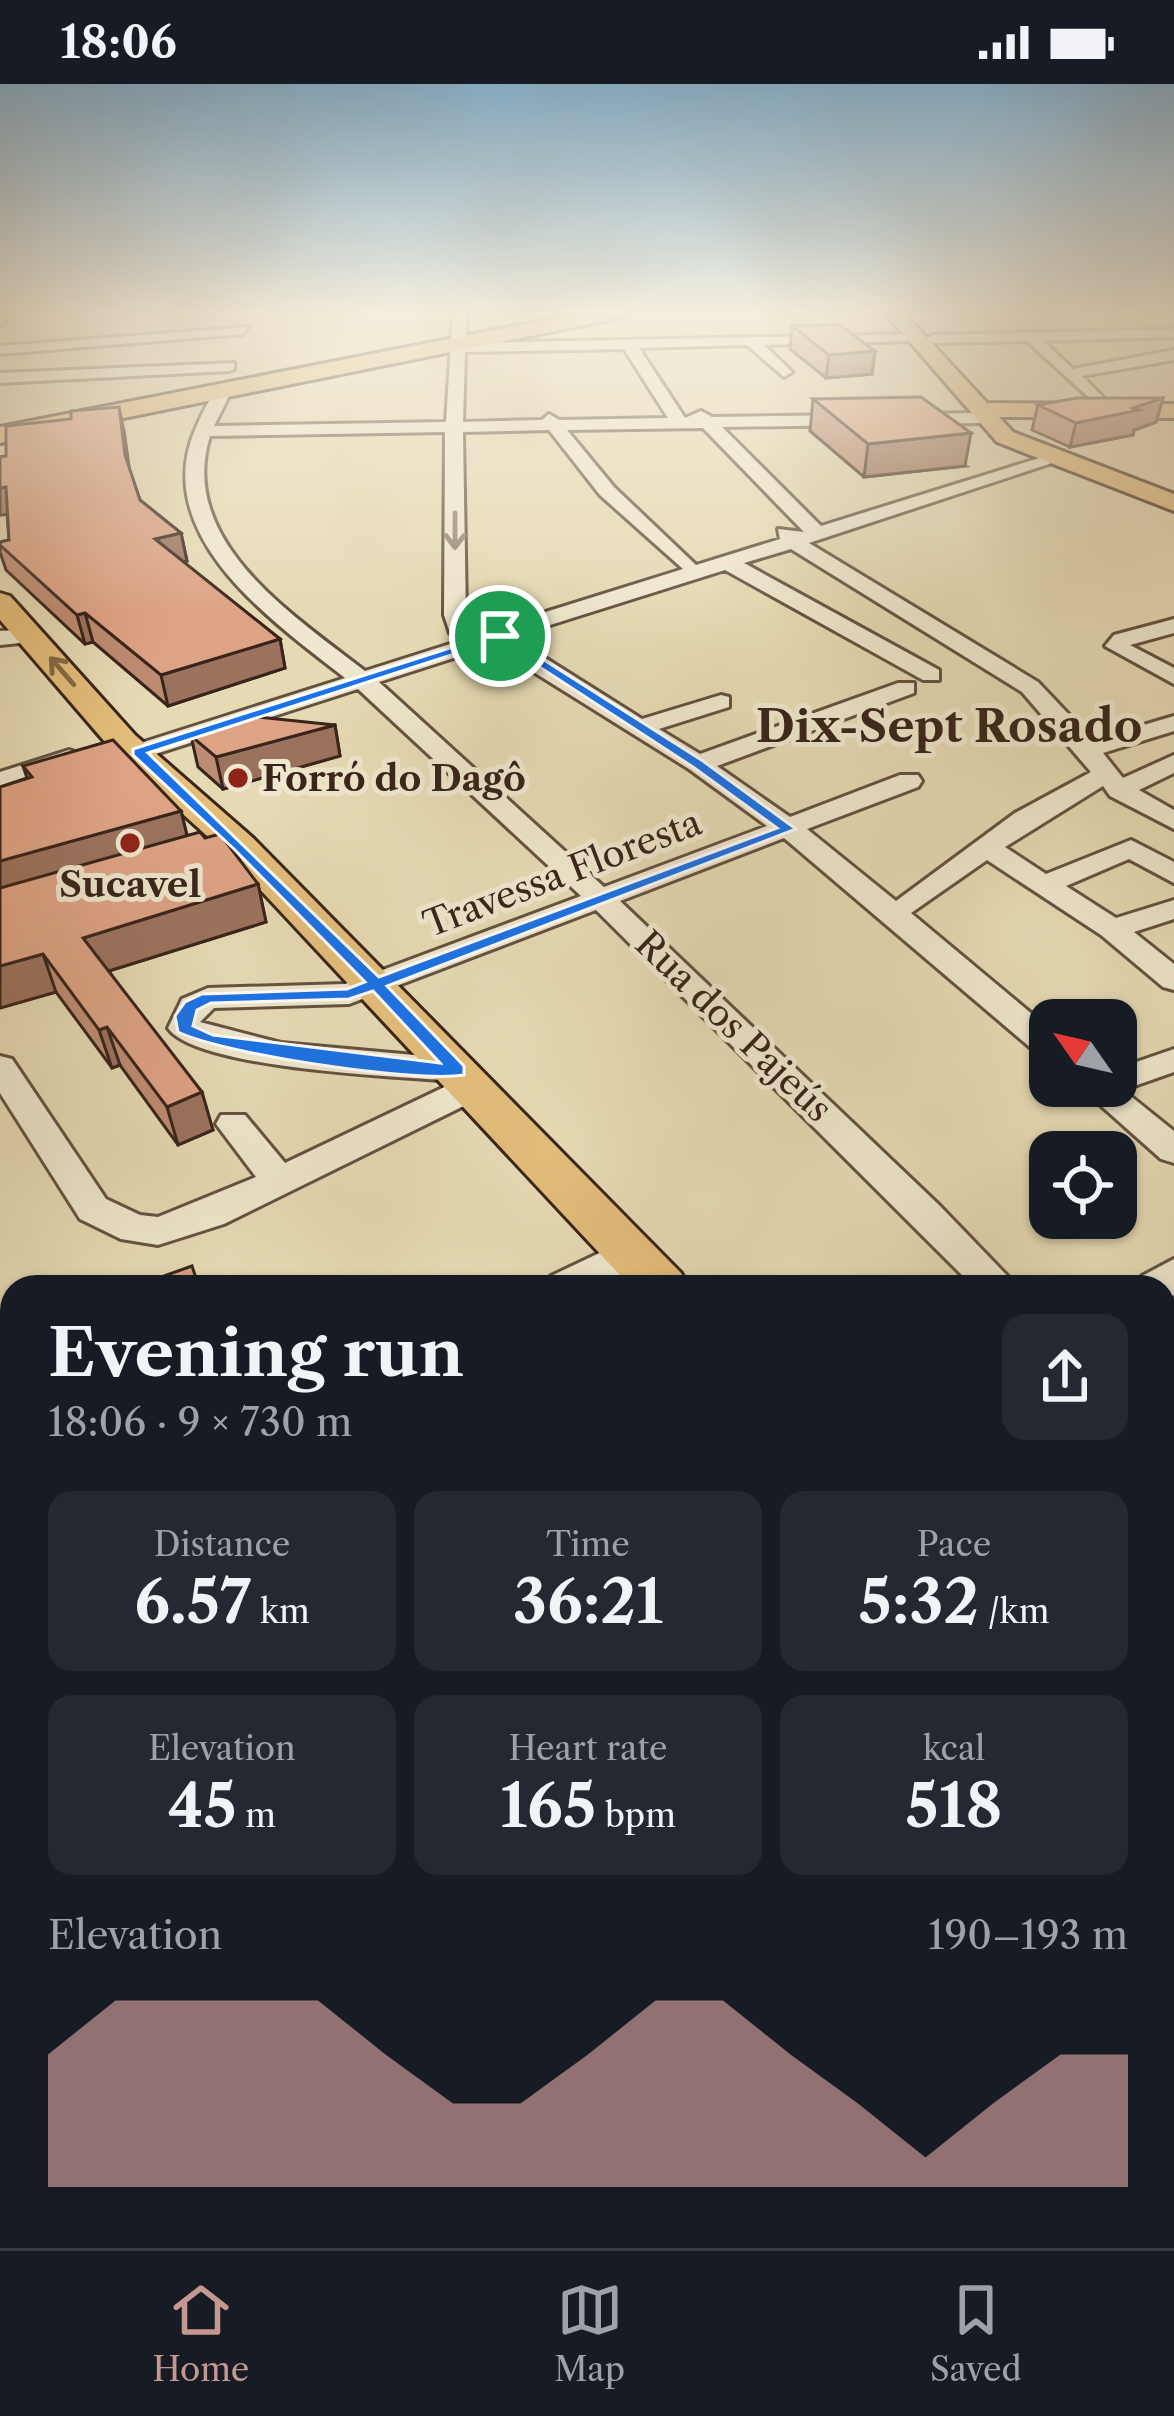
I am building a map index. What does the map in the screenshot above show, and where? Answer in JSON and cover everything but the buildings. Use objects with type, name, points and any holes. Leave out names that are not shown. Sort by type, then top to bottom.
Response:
[{"type":"highway","points":[[0,431],[82,412]]},
{"type":"highway","points":[[0,431],[83,412]]},
{"type":"main road","points":[[1033,412],[994,413],[1005,436],[1174,499]]},
{"type":"main road","points":[[1132,436],[1174,422]]},
{"type":"main road","points":[[0,602],[16,638],[240,846],[652,1275]]},
{"type":"street","name":"Rua dos Pajeús","points":[[211,412],[191,476],[201,518],[266,602],[357,674],[603,900],[986,1275]]},
{"type":"street","points":[[466,412],[455,615],[698,764],[845,870],[1029,1028]]},
{"type":"street","points":[[673,412],[678,420]]},
{"type":"street","points":[[204,428],[464,431],[550,422],[994,413]]},
{"type":"street","points":[[703,419],[801,533],[1010,673],[1046,702],[1112,783],[1174,820]]},
{"type":"street","points":[[550,422],[621,505],[687,563]]},
{"type":"street","points":[[464,431],[476,537]]},
{"type":"street","points":[[486,636],[687,563],[1063,454]]},
{"type":"street","points":[[0,795],[130,747],[726,562],[801,533]]},
{"type":"street","points":[[726,562],[931,675]]},
{"type":"street","points":[[1174,626],[1116,646],[1174,677]]},
{"type":"street","points":[[1141,634],[1174,651]]},
{"type":"street","points":[[698,764],[905,688]]},
{"type":"street","points":[[637,728],[721,701]]},
{"type":"street","points":[[1088,750],[1174,723]]},
{"type":"street","points":[[0,780],[130,747]]},
{"type":"street","points":[[908,905],[1047,805],[1174,763]]},
{"type":"street","name":"Travessa Floresta","points":[[466,1079],[209,1040],[184,1028],[184,1016],[191,1006],[208,998],[326,998],[376,984],[909,782]]},
{"type":"street","points":[[196,859],[240,846]]},
{"type":"street","points":[[987,848],[1112,929],[1174,980]]},
{"type":"street","points":[[1047,884],[1131,848],[1174,874]]},
{"type":"street","points":[[1116,855],[1174,894]]},
{"type":"street","points":[[845,870],[908,905],[1029,1002]]},
{"type":"street","points":[[1112,929],[1174,909]]},
{"type":"street","points":[[1137,1073],[1174,1060]]},
{"type":"street","points":[[0,1067],[94,1209],[134,1229],[182,1226],[280,1181],[466,1079]]},
{"type":"street","points":[[1137,1099],[1174,1122]]},
{"type":"street","points":[[1133,1107],[1174,1150]]},
{"type":"street","points":[[233,1124],[280,1181]]},
{"type":"street","points":[[588,1275],[631,1253]]},
{"type":"place","name":"Forró do Dagô","points":[[238,778]]},
{"type":"place","name":"Sucavel","points":[[130,843]]},
{"type":"district","name":"Dix-Sept Rosado","points":[[949,726]]},
{"type":"route","points":[[500,636],[138,752],[240,846],[376,984],[458,1070],[339,1060],[209,1040],[184,1028],[184,1016],[191,1006],[208,998],[349,994],[376,984],[603,900],[788,829],[698,764],[508,646],[500,636]]}]
